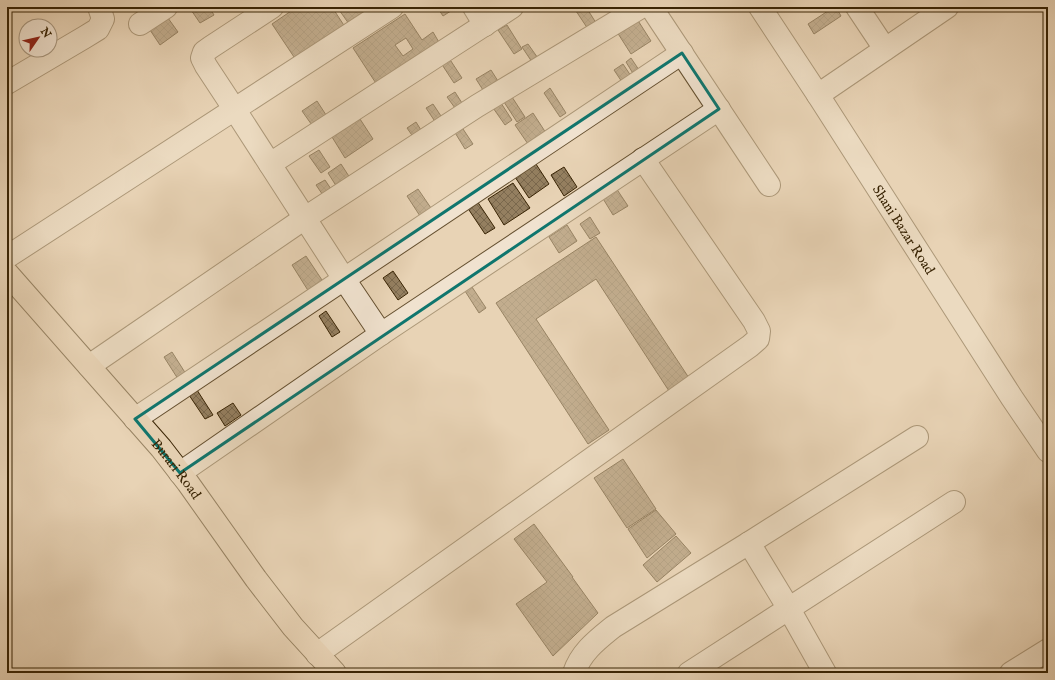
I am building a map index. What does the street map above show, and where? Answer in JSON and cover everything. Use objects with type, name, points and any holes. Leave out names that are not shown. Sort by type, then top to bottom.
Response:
[{"type":"main road","name":"Burari Road","points":[[7,273],[161,448],[293,627],[335,673]]},
{"type":"street","points":[[7,83],[98,29],[103,19],[99,7]]},
{"type":"street","points":[[140,24],[166,7]]},
{"type":"street","points":[[272,7],[204,52],[202,58],[381,334]]},
{"type":"street","points":[[7,257],[392,7]]},
{"type":"street","points":[[474,7],[485,25]]},
{"type":"street","points":[[270,164],[512,7]]},
{"type":"street","points":[[89,366],[305,218],[477,106],[641,7]]},
{"type":"street","points":[[651,7],[769,185]]},
{"type":"street","name":"Shani Bazar Road","points":[[760,7],[1012,398],[1048,451]]},
{"type":"street","points":[[857,7],[885,49]]},
{"type":"street","points":[[818,95],[947,7]]},
{"type":"street","points":[[135,419],[682,53]]},
{"type":"street","points":[[180,473],[381,334],[719,109]]},
{"type":"street","points":[[317,654],[758,339],[759,331],[754,321],[644,159]]},
{"type":"street","points":[[574,673],[582,656],[594,642],[613,626],[749,543],[917,437]]},
{"type":"street","points":[[689,673],[954,502]]},
{"type":"street","points":[[749,543],[824,672]]},
{"type":"street","points":[[1011,673],[1048,650]]},
{"type":"highlighted area","points":[[682,53],[719,109],[180,473],[135,419]]},
{"type":"building","points":[[189,7],[209,7],[214,15],[200,23]]},
{"type":"building","points":[[297,7],[332,7],[347,30],[298,63],[272,24]]},
{"type":"building","points":[[337,7],[389,7],[354,31]]},
{"type":"building","points":[[437,7],[453,7],[454,9],[443,16]]},
{"type":"building","points":[[586,7],[598,26],[590,32],[574,8]]},
{"type":"building","points":[[836,7],[841,16],[814,34],[808,24]]},
{"type":"building","points":[[405,14],[422,40],[433,32],[440,44],[381,91],[353,48]],"holes":[[[406,38],[413,49],[403,56],[395,45]]]},
{"type":"building","points":[[168,18],[178,32],[160,45],[150,30]]},
{"type":"building","points":[[637,19],[651,41],[631,54],[617,32]]},
{"type":"building","points":[[507,25],[522,49],[514,54],[498,30]]},
{"type":"building","points":[[528,44],[540,61],[534,65],[522,47]]},
{"type":"building","points":[[447,55],[462,78],[454,83],[439,60]]},
{"type":"building","points":[[631,58],[643,76],[637,80],[626,62]]},
{"type":"building","points":[[623,64],[635,82],[626,88],[614,70]]},
{"type":"building","points":[[491,70],[503,89],[488,98],[476,79]]},
{"type":"building","points":[[550,88],[566,113],[560,117],[544,93]]},
{"type":"building","points":[[455,92],[462,103],[455,108],[447,97]]},
{"type":"building","points":[[512,97],[525,117],[517,122],[504,102]]},
{"type":"building","points":[[499,100],[512,120],[505,125],[491,105]]},
{"type":"building","points":[[317,101],[328,118],[314,128],[302,111]]},
{"type":"building","points":[[433,104],[445,122],[438,126],[426,108]]},
{"type":"building","points":[[533,113],[546,133],[528,144],[515,125]]},
{"type":"building","points":[[360,119],[373,139],[345,158],[332,137]]},
{"type":"building","points":[[416,122],[426,138],[418,144],[407,128]]},
{"type":"building","points":[[461,126],[473,144],[465,149],[454,131]]},
{"type":"building","points":[[319,150],[330,167],[321,173],[309,156]]},
{"type":"building","points":[[534,161],[549,184],[529,198],[513,174]]},
{"type":"building","points":[[341,164],[354,184],[340,192],[328,173]]},
{"type":"building","points":[[564,167],[577,187],[564,196],[551,175]]},
{"type":"building","points":[[325,180],[335,195],[327,201],[316,185]]},
{"type":"building","points":[[513,183],[530,208],[504,225],[488,199]]},
{"type":"building","points":[[616,188],[628,206],[613,215],[602,197]]},
{"type":"building","points":[[418,189],[431,208],[420,216],[407,196]]},
{"type":"building","points":[[477,201],[495,228],[485,234],[467,207]]},
{"type":"building","points":[[590,217],[600,233],[590,239],[580,224]]},
{"type":"building","points":[[567,225],[577,241],[559,253],[549,237]]},
{"type":"building","points":[[596,237],[689,378],[669,391],[596,279],[536,319],[609,430],[588,444],[496,303]]},
{"type":"building","points":[[306,256],[324,283],[309,292],[292,265]]},
{"type":"building","points":[[393,271],[408,293],[398,300],[383,278]]},
{"type":"building","points":[[472,287],[486,308],[479,313],[465,291]]},
{"type":"building","points":[[326,311],[340,332],[332,337],[319,316]]},
{"type":"building","points":[[172,352],[186,374],[178,379],[164,357]]},
{"type":"building","points":[[197,390],[213,415],[205,419],[189,395]]},
{"type":"building","points":[[233,403],[241,415],[225,426],[217,413]]},
{"type":"building","points":[[623,459],[656,509],[627,528],[594,478]]},
{"type":"building","points":[[656,510],[676,534],[647,558],[628,529]]},
{"type":"building","points":[[534,524],[598,613],[553,656],[516,604],[547,582],[514,539]]},
{"type":"building","points":[[676,536],[691,553],[657,582],[643,565]]}]
